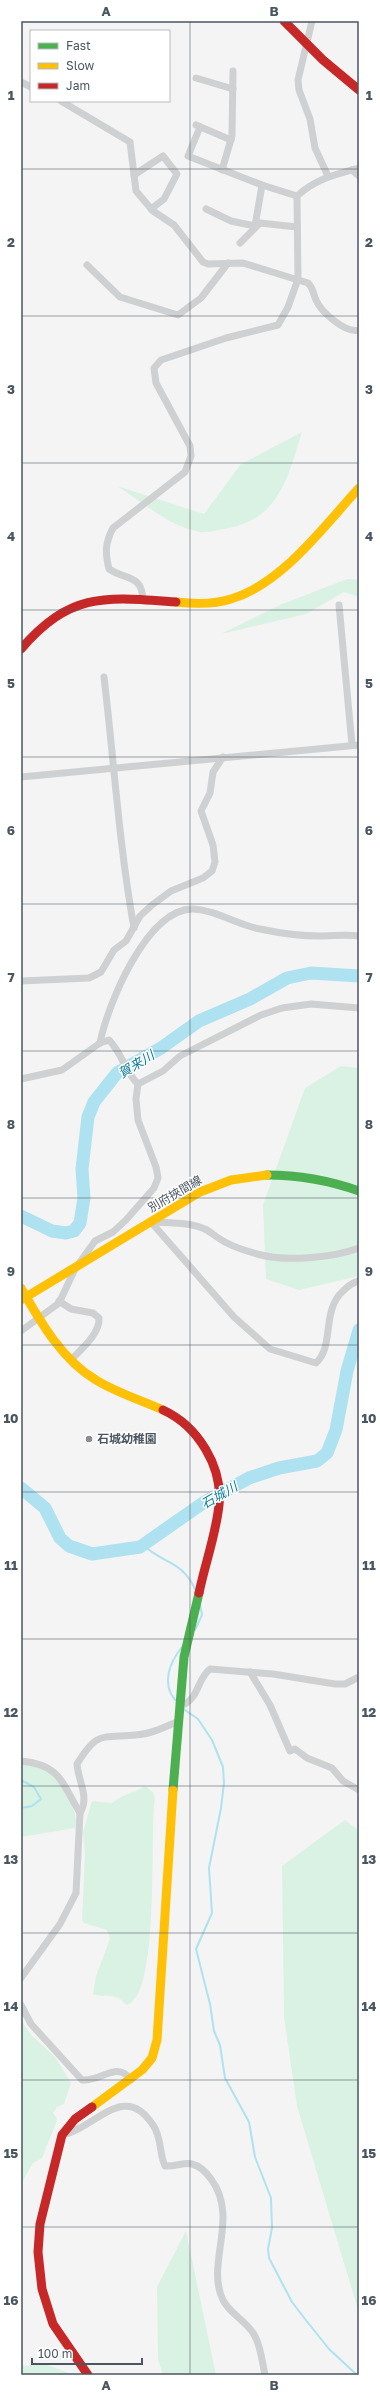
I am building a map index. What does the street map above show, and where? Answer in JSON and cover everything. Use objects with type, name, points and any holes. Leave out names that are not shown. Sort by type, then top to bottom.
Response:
[{"type":"street","points":[[284,21],[307,45],[359,90]]},
{"type":"street","points":[[312,21],[298,80],[299,90],[310,119],[315,148],[328,176]]},
{"type":"street","points":[[222,170],[231,140],[234,89],[233,71]]},
{"type":"street","points":[[196,78],[234,89]]},
{"type":"street","points":[[21,82],[30,86]]},
{"type":"street","points":[[62,102],[130,142],[133,156],[136,191],[151,209],[174,225],[204,262],[208,264],[243,263],[298,279],[312,287],[318,303],[345,329],[359,330]]},
{"type":"street","points":[[231,140],[198,126],[188,156],[262,185],[298,196]]},
{"type":"street","points":[[134,175],[163,156],[177,174],[164,199],[151,209]]},
{"type":"street","points":[[143,600],[140,586],[134,579],[109,569],[105,553],[107,540],[113,528],[185,472],[191,456],[190,446],[185,435],[156,383],[154,368],[161,360],[226,338],[278,325],[288,307],[298,279],[298,196],[308,186],[328,176],[355,169],[359,176]]},
{"type":"street","points":[[240,243],[255,226],[262,185]]},
{"type":"street","points":[[206,209],[231,221],[255,226],[270,223],[298,227]]},
{"type":"street","points":[[87,265],[120,297],[178,315],[201,298],[228,263]]},
{"type":"street","points":[[21,649],[36,632],[75,607],[108,598],[209,602],[230,600],[254,589],[277,574],[359,488]]},
{"type":"street","points":[[21,777],[356,745],[339,605]]},
{"type":"street","points":[[104,677],[115,768],[123,868],[134,928]]},
{"type":"street","points":[[21,981],[89,978],[101,972],[114,950],[126,941],[140,916],[152,905],[171,891],[203,878],[212,871],[215,862],[213,845],[201,811],[210,793],[213,772],[223,758]]},
{"type":"street","points":[[100,1043],[109,1010],[135,956],[170,916],[181,910],[206,910],[259,929],[320,936],[359,936]]},
{"type":"street","points":[[138,1084],[163,1071],[180,1056],[261,1014],[282,1008],[311,1004],[359,1008]]},
{"type":"street","points":[[21,1079],[62,1070],[100,1043],[109,1040],[115,1046],[132,1078],[138,1084]]},
{"type":"street","points":[[21,1332],[59,1302],[75,1269],[96,1241],[113,1232],[126,1220],[154,1188],[158,1178],[153,1156],[138,1120],[136,1099],[138,1084]]},
{"type":"street","name":"別府挾間線","points":[[24,1299],[200,1192],[231,1180],[267,1175],[296,1175],[334,1182],[359,1191]]},
{"type":"street","points":[[151,1222],[178,1223],[206,1230],[226,1242],[258,1254],[273,1256],[338,1256],[359,1248]]},
{"type":"street","points":[[151,1222],[234,1317],[270,1349],[287,1356],[316,1363],[324,1356],[331,1308],[336,1297],[347,1287],[359,1281]]},
{"type":"street","points":[[21,1288],[24,1299],[40,1317],[71,1360],[105,1386],[168,1412],[188,1426],[207,1448],[216,1470],[219,1505],[184,1657],[177,1722],[157,2040],[152,2058],[131,2080],[76,2119],[62,2135],[40,2224],[38,2252],[42,2289],[54,2324],[88,2375]]},
{"type":"street","points":[[59,1302],[71,1309],[93,1313],[99,1318],[100,1325],[71,1360]]},
{"type":"street","points":[[179,1703],[185,1704],[191,1699],[204,1673],[210,1669],[250,1672],[334,1684],[345,1684],[359,1677]]},
{"type":"street","points":[[250,1672],[270,1705],[290,1751],[295,1749],[308,1758],[332,1768],[343,1781],[359,1790]]},
{"type":"street","points":[[21,1978],[60,1924],[76,1893],[80,1812],[84,1806],[84,1797],[76,1764],[93,1742],[106,1736],[136,1736],[155,1731],[177,1722]]},
{"type":"street","points":[[21,1761],[44,1764],[54,1772],[68,1790],[80,1812]]},
{"type":"street","points":[[21,2005],[31,2024],[82,2080],[90,2081],[118,2070],[124,2071],[131,2080]]},
{"type":"street","points":[[62,2135],[74,2133],[112,2108],[118,2106],[133,2107],[153,2124],[159,2137],[165,2166],[190,2164],[200,2166],[208,2175],[219,2189],[223,2210],[218,2278],[221,2296],[223,2301],[251,2330],[265,2375]]},
{"type":"green space","points":[[302,432],[292,465],[278,495],[269,507],[257,517],[242,524],[206,532],[189,529],[167,519],[117,486],[204,514],[241,464]]},
{"type":"green space","points":[[347,579],[359,580],[359,597],[344,592],[306,614],[221,634],[280,605]]},
{"type":"green space","points":[[341,1066],[359,1068],[359,1276],[299,1290],[266,1279],[263,1205],[305,1088]]},
{"type":"green space","points":[[21,1763],[45,1769],[56,1779],[72,1805],[76,1821],[75,1828],[21,1837]]},
{"type":"green space","points":[[145,1786],[153,1792],[155,1799],[153,1817],[149,1945],[144,1974],[137,1995],[126,2005],[115,1997],[93,1994],[96,1976],[110,1939],[107,1930],[84,1923],[82,1920],[85,1855],[83,1832],[92,1801],[112,1803],[121,1797],[137,1791]]},
{"type":"green space","points":[[345,1820],[359,1831],[359,2313],[297,2106],[284,2017],[282,1866]]},
{"type":"green space","points":[[21,2020],[32,2036],[55,2057],[71,2083],[64,2104],[57,2107],[53,2113],[57,2119],[42,2158],[33,2163],[22,2182]]},
{"type":"green space","points":[[186,2231],[216,2375],[163,2375],[158,2359],[157,2287]]},
{"type":"green space","points":[[42,2363],[72,2375],[21,2375],[21,2365],[27,2366]]},
{"type":"waterway","name":"賀来川","points":[[21,1216],[52,1231],[66,1233],[74,1231],[80,1223],[84,1198],[82,1169],[88,1117],[94,1102],[117,1073],[161,1048],[199,1021],[250,999],[287,978],[311,973],[359,976]]},
{"type":"waterway","name":"石城川","points":[[21,1488],[45,1508],[60,1538],[69,1546],[92,1554],[140,1547],[203,1503],[249,1478],[279,1468],[317,1461],[327,1453],[336,1430],[347,1371],[359,1330]]},
{"type":"waterway","points":[[143,1545],[179,1568],[191,1581],[196,1591]]},
{"type":"waterway","points":[[195,1630],[202,1615],[200,1604]]},
{"type":"waterway","points":[[175,1700],[168,1687],[168,1680],[171,1666],[182,1647]]},
{"type":"waterway","points":[[182,1708],[198,1719],[212,1740],[223,1767],[224,1783],[221,1808],[209,1868],[212,1913],[196,1949],[210,2004],[214,2031],[220,2045],[225,2078],[249,2122],[255,2157],[271,2198],[272,2228],[268,2249],[269,2258],[292,2302],[329,2349],[357,2375]]},
{"type":"waterway","points":[[21,1780],[34,1787],[41,1799],[32,1806],[21,1808]]},
{"type":"traffic: fast","points":[[267,1175],[313,1179],[359,1191]]},
{"type":"traffic: fast","points":[[173,1790],[184,1657],[199,1593]]},
{"type":"traffic: slow","points":[[176,602],[204,604],[224,601],[250,591],[268,581],[317,536],[359,488]]},
{"type":"traffic: slow","points":[[21,1300],[200,1192],[231,1180],[267,1175]]},
{"type":"traffic: slow","points":[[21,1288],[53,1339],[62,1351],[84,1372],[112,1389],[163,1410]]},
{"type":"traffic: slow","points":[[92,2107],[142,2070],[152,2058],[157,2040],[173,1790]]},
{"type":"traffic: jam","points":[[284,21],[323,60],[359,90]]},
{"type":"traffic: jam","points":[[21,649],[39,630],[57,616],[74,607],[110,599],[176,602]]},
{"type":"traffic: jam","points":[[163,1410],[176,1417],[197,1437],[206,1449],[217,1476],[219,1491],[218,1516],[199,1593]]},
{"type":"traffic: jam","points":[[88,2375],[53,2324],[42,2289],[38,2252],[40,2224],[62,2135],[75,2119],[92,2107]]},
{"type":"place","name":"石城幼稚園","points":[[89,1439]]}]
